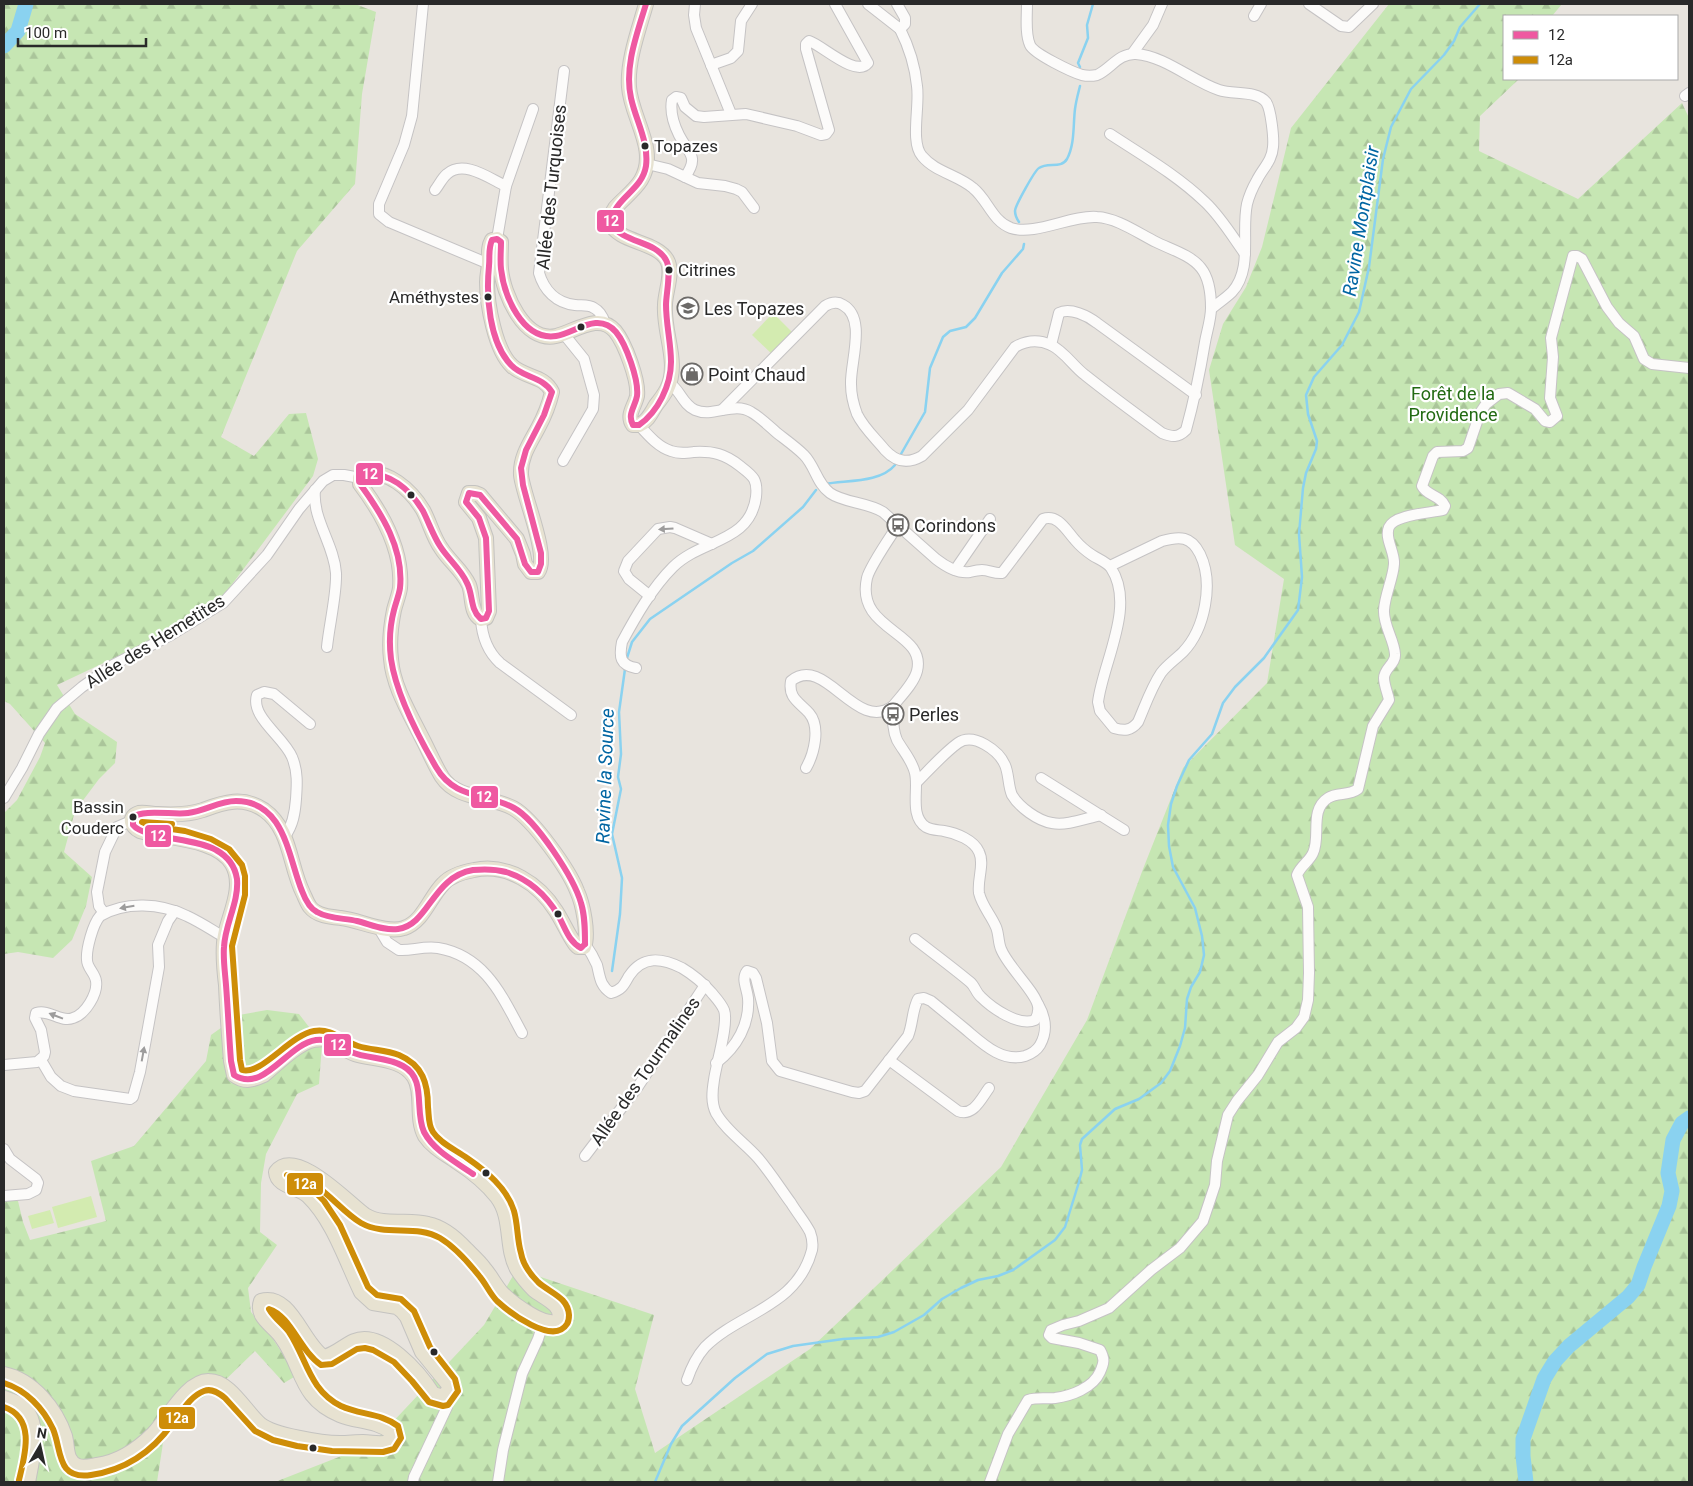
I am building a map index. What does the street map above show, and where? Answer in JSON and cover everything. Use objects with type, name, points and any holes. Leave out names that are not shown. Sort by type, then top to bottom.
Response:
[{"type":"main road","points":[[4,1374],[25,1382],[38,1393],[61,1426],[72,1462],[82,1466],[104,1464],[130,1452],[154,1434],[181,1399],[196,1384],[210,1380],[218,1382],[227,1388],[261,1425],[273,1431],[330,1442],[384,1444],[389,1442],[392,1437],[391,1432],[384,1427],[339,1415],[322,1405],[309,1393],[282,1337],[262,1317],[260,1311],[261,1301],[277,1301],[282,1304],[318,1354],[324,1358],[340,1351],[355,1341],[370,1339],[387,1346],[417,1372],[432,1394],[444,1397],[448,1389],[448,1384],[422,1352],[408,1317],[397,1307],[373,1303],[361,1292],[329,1224],[321,1212],[307,1195],[281,1182],[276,1176],[278,1169],[292,1166],[318,1176],[363,1214],[373,1219],[384,1222],[429,1224],[446,1232],[485,1269],[496,1285],[513,1303],[551,1323],[558,1322],[561,1316],[556,1306],[529,1285],[518,1270],[509,1248],[507,1223],[500,1201],[473,1174],[430,1142],[422,1129],[415,1077],[409,1072],[395,1063],[357,1055],[349,1052],[336,1042],[320,1039],[305,1043],[257,1078],[245,1081],[234,1075],[230,1062],[224,956],[224,937],[236,891],[236,878],[232,864],[222,854],[209,847],[183,838],[140,831],[135,829],[131,821],[133,817],[141,813],[193,813],[230,801],[244,801],[256,805],[272,816],[281,828],[285,836],[293,869],[310,907],[328,917],[349,919],[390,930],[409,926],[423,912],[444,882],[452,876],[480,869],[507,871],[521,876],[530,882],[556,911],[575,944],[581,948],[585,944],[583,909],[578,892],[570,876],[533,825],[512,807],[464,793],[443,779],[409,710],[393,675],[391,658],[394,612],[400,588],[399,560],[394,544],[380,515],[360,484],[360,478],[362,474],[369,472],[383,475],[404,487],[411,495],[424,512],[441,548],[465,578],[477,617],[481,619],[486,618],[489,611],[486,538],[479,518],[466,502],[469,493],[480,495],[516,540],[531,572],[538,572],[541,565],[538,541],[521,473],[527,448],[549,404],[552,392],[545,382],[518,371],[506,360],[499,343],[491,313],[487,282],[489,246],[492,240],[497,239],[500,242],[500,268],[508,298],[524,323],[538,334],[554,336],[586,324],[605,323],[614,329],[620,338],[633,373],[636,396],[630,416],[633,425],[639,425],[647,419],[669,383],[672,361],[664,306],[669,272],[668,261],[660,253],[615,231],[610,223],[610,218],[615,208],[640,182],[647,164],[646,144],[632,107],[629,87],[631,62],[644,5]]},
{"type":"main road","points":[[4,1398],[23,1407],[32,1421],[34,1433],[28,1482]]},
{"type":"street","points":[[423,4],[412,116],[404,144],[379,204],[379,214],[389,222],[489,264]]},
{"type":"street","points":[[695,4],[696,28],[731,114]]},
{"type":"street","points":[[711,65],[731,58],[738,51],[741,21],[752,4]]},
{"type":"street","points":[[685,177],[692,168],[692,157],[678,134],[671,106],[672,100],[676,97],[681,98],[685,107],[696,116],[746,114],[797,126],[821,135],[826,134],[828,130],[827,123],[806,44],[809,41],[815,43],[830,56],[854,66],[862,68],[866,67],[868,63],[835,4]]},
{"type":"street","points":[[722,410],[825,306],[839,303],[844,305],[850,312],[856,328],[851,385],[858,414],[868,430],[891,457],[907,462],[922,456],[968,410],[1015,348],[1024,342],[1038,341],[1051,345],[1063,353],[1084,374],[1162,433],[1177,437],[1186,430],[1196,395],[1211,309],[1206,276],[1196,263],[1189,259],[1123,226],[1098,217],[1021,230],[1012,228],[995,218],[984,200],[973,188],[961,179],[928,163],[920,155],[916,146],[918,88],[910,52],[900,29],[868,4]]},
{"type":"street","points":[[897,4],[905,18],[905,24],[900,29]]},
{"type":"street","points":[[1027,4],[1028,37],[1031,48],[1081,74],[1092,76],[1098,74],[1121,58],[1132,54],[1152,58],[1216,90],[1257,96],[1266,102],[1269,108],[1273,145],[1268,164],[1258,178],[1248,202],[1245,221],[1245,254],[1237,285],[1232,292],[1211,309]]},
{"type":"street","points":[[1132,54],[1153,25],[1162,4]]},
{"type":"street","points":[[1254,16],[1261,4]]},
{"type":"street","points":[[1310,4],[1341,26],[1349,27],[1373,4]]},
{"type":"street","name":"Allée des Turquoises","points":[[564,71],[539,273],[545,288],[557,300],[566,304],[591,306],[602,315],[605,323]]},
{"type":"street","points":[[497,239],[506,186],[533,109]]},
{"type":"street","points":[[1110,134],[1167,172],[1204,201],[1219,217],[1245,254]]},
{"type":"street","points":[[647,164],[668,169],[702,184],[736,188],[742,192],[754,208]]},
{"type":"street","points":[[435,190],[448,173],[457,169],[468,168],[506,186]]},
{"type":"street","points":[[990,1482],[1008,1434],[1028,1400],[1056,1398],[1081,1390],[1090,1385],[1099,1376],[1104,1363],[1104,1356],[1100,1350],[1079,1343],[1052,1338],[1049,1335],[1051,1330],[1079,1321],[1109,1308],[1151,1270],[1180,1248],[1203,1221],[1215,1184],[1217,1161],[1228,1115],[1258,1076],[1278,1042],[1296,1028],[1304,1017],[1308,1000],[1309,973],[1308,907],[1297,875],[1300,867],[1314,852],[1317,815],[1321,804],[1329,797],[1353,792],[1358,789],[1373,726],[1390,700],[1384,678],[1386,671],[1394,661],[1395,653],[1385,621],[1384,609],[1394,563],[1392,548],[1388,538],[1389,527],[1395,520],[1443,510],[1446,506],[1436,496],[1425,492],[1422,486],[1433,456],[1437,452],[1463,451],[1468,448],[1480,413],[1486,404],[1500,394],[1508,393],[1535,410],[1545,421],[1550,422],[1557,416],[1550,398],[1553,356],[1551,338],[1573,256],[1582,259],[1607,307],[1619,323],[1634,336],[1644,358],[1652,364],[1689,368]]},
{"type":"street","points":[[1051,345],[1059,313],[1067,311],[1084,315],[1098,322],[1196,395]]},
{"type":"street","points":[[563,333],[584,359],[594,395],[593,409],[563,461]]},
{"type":"street","points":[[669,383],[676,389],[683,401],[696,410],[705,412],[734,408],[750,411],[805,456],[828,492],[874,506],[892,518],[940,562],[955,570],[968,572],[983,570],[1002,573],[1039,522],[1048,517],[1058,520],[1078,544],[1110,566],[1120,587],[1120,606],[1110,659],[1098,702],[1100,710],[1114,728],[1128,730],[1134,728],[1138,722],[1155,682],[1162,671],[1183,652],[1190,642],[1203,613],[1208,586],[1202,558],[1192,542],[1186,539],[1170,538],[1110,566]]},
{"type":"street","points":[[636,668],[628,666],[622,660],[620,652],[622,642],[650,596],[675,565],[692,552],[712,544],[739,529],[751,516],[756,489],[753,477],[731,459],[720,454],[707,452],[677,453],[670,451],[655,442],[639,425]]},
{"type":"street","name":"Allée des Hemetites","points":[[4,798],[39,734],[58,708],[82,687],[113,665],[171,635],[223,603],[267,555],[299,509],[322,481],[333,475],[360,478]]},
{"type":"street","points":[[315,490],[316,506],[336,573],[326,647]]},
{"type":"street","points":[[955,570],[990,519]]},
{"type":"street","points":[[806,768],[815,749],[815,730],[810,714],[795,701],[790,692],[791,681],[796,677],[812,676],[820,678],[855,705],[874,712],[890,709],[894,706],[917,674],[917,657],[914,649],[880,621],[867,602],[867,576],[898,525]]},
{"type":"street","points":[[650,596],[628,579],[624,571],[628,561],[653,533],[664,528],[675,528],[712,544]]},
{"type":"street","points":[[481,619],[483,633],[491,654],[500,663],[571,715]]},
{"type":"street","points":[[285,836],[291,828],[295,810],[298,783],[296,770],[284,742],[258,712],[256,705],[257,695],[260,692],[274,694],[310,724]]},
{"type":"street","points":[[716,1063],[734,1047],[741,1034],[747,1010],[748,997],[744,975],[747,971],[753,973],[756,978],[767,1023],[772,1061],[780,1071],[852,1092],[859,1093],[865,1091],[908,1036],[911,1030],[915,1004],[918,999],[924,998],[931,1001],[992,1050],[1005,1056],[1019,1058],[1030,1055],[1039,1047],[1044,1037],[1046,1026],[1044,1015],[1034,996],[1011,967],[1001,948],[996,927],[981,901],[978,879],[981,860],[978,849],[958,835],[927,828],[921,823],[917,813],[915,772],[894,732],[894,706]]},
{"type":"street","points":[[916,782],[958,743],[968,739],[979,741],[997,752],[1006,767],[1012,794],[1022,807],[1042,820],[1060,824],[1101,815]]},
{"type":"street","points":[[1041,778],[1124,830]]},
{"type":"street","points":[[104,913],[99,906],[97,892],[105,852],[117,827],[131,821]]},
{"type":"street","points":[[175,911],[168,921],[158,945],[159,967],[140,1072],[136,1092],[133,1097],[130,1099],[74,1091],[61,1086],[51,1076],[42,1060],[45,1052],[41,1030],[35,1015],[38,1012],[46,1012],[69,1020],[84,1011],[96,987],[95,976],[87,963],[87,953],[95,923],[100,916],[104,913],[132,906],[147,906],[175,911],[224,937]]},
{"type":"street","points":[[378,926],[387,942],[399,950],[427,947],[440,948],[475,964],[488,975],[497,987],[522,1033]]},
{"type":"street","points":[[915,939],[972,984],[979,996],[1015,1020],[1031,1022],[1035,1020],[1039,1014],[1038,1004]]},
{"type":"street","name":"Allée des Tourmalines","points":[[585,944],[596,964],[601,983],[611,993],[623,987],[637,966],[652,959],[663,960],[683,969],[705,985],[721,1003],[725,1012],[726,1023],[716,1063],[712,1098],[716,1114],[767,1169],[812,1237],[812,1250],[804,1270],[787,1291],[770,1305],[706,1347],[697,1358],[687,1380]]},
{"type":"street","name":"Allée des Tourmalines","points":[[585,1156],[639,1085],[705,985]]},
{"type":"street","points":[[4,1065],[31,1063],[42,1060]]},
{"type":"street","points":[[889,1060],[963,1113],[972,1111],[989,1088]]},
{"type":"street","points":[[4,1149],[10,1159],[36,1179],[38,1183],[36,1190],[28,1194],[4,1196]]},
{"type":"street","points":[[498,1482],[503,1450],[522,1374],[538,1340],[544,1321]]},
{"type":"street","points":[[413,1482],[447,1407],[444,1397]]},
{"type":"green space","points":[[4,4],[355,4],[376,12],[362,94],[355,184],[297,251],[221,437],[254,456],[289,414],[306,413],[318,459],[313,476],[221,599],[192,621],[57,685],[75,714],[117,742],[115,763],[99,779],[75,811],[64,852],[92,877],[86,906],[72,940],[53,958],[18,952],[4,954],[4,813],[17,800],[40,757],[45,743],[10,704],[4,701]]},
{"type":"green space","name":"Forêt de la Providence","points":[[1389,4],[1562,4],[1553,15],[1503,15],[1503,80],[1518,80],[1480,116],[1479,151],[1578,199],[1682,103],[1689,118],[1689,1482],[275,1482],[372,1444],[484,1325],[517,1269],[654,1315],[635,1389],[655,1453],[810,1349],[1001,1167],[1087,1020],[1183,768],[1267,683],[1284,579],[1235,545],[1209,370],[1223,324],[1246,287],[1262,247],[1291,128]]},
{"type":"green space","points":[[773,313],[794,334],[773,355],[752,335]]},
{"type":"green space","points":[[267,1010],[299,1014],[322,1044],[319,1084],[297,1094],[266,1154],[261,1183],[260,1232],[277,1245],[248,1288],[251,1312],[273,1339],[291,1367],[294,1377],[284,1383],[255,1351],[213,1392],[189,1405],[163,1443],[157,1482],[4,1482],[4,1201],[18,1201],[30,1240],[106,1221],[91,1161],[134,1146],[206,1061],[211,1035],[239,1015]]},
{"type":"green space","points":[[91,1196],[97,1217],[58,1228],[52,1207]]},
{"type":"green space","points":[[50,1210],[54,1223],[32,1229],[28,1216]]},
{"type":"waterway","points":[[4,46],[18,31],[26,4]]},
{"type":"waterway","name":"Ravine la Source","points":[[1080,67],[1078,63],[1088,38],[1087,25],[1093,4]]},
{"type":"waterway","name":"Ravine Montplaisir","points":[[655,1482],[671,1444],[682,1426],[735,1378],[767,1354],[793,1346],[843,1339],[878,1337],[894,1332],[924,1315],[942,1299],[961,1288],[978,1280],[998,1276],[1013,1270],[1055,1240],[1065,1227],[1079,1182],[1082,1170],[1080,1145],[1082,1139],[1115,1109],[1139,1099],[1161,1083],[1170,1071],[1185,1028],[1187,999],[1191,987],[1200,972],[1204,955],[1202,936],[1195,908],[1173,867],[1168,825],[1171,804],[1189,760],[1212,734],[1223,703],[1235,687],[1264,658],[1298,610],[1302,577],[1299,534],[1303,488],[1317,441],[1308,414],[1306,395],[1314,377],[1342,345],[1359,312],[1369,267],[1383,159],[1391,127],[1411,89],[1444,55],[1454,41],[1460,27],[1480,4]]},
{"type":"waterway","name":"Ravine la Source","points":[[1019,222],[1015,214],[1016,208],[1037,170],[1046,165],[1061,164],[1070,153],[1073,141],[1076,100],[1080,86]]},
{"type":"waterway","name":"Ravine la Source","points":[[901,454],[925,412],[930,368],[943,337],[950,331],[966,327],[975,318],[1002,273],[1023,249],[1024,244]]},
{"type":"waterway","name":"Ravine la Source","points":[[825,484],[872,478],[889,471],[895,465]]},
{"type":"waterway","name":"Ravine la Source","points":[[626,661],[632,642],[650,619],[732,563],[753,551],[803,507],[816,490]]},
{"type":"waterway","name":"Ravine la Source","points":[[612,971],[620,914],[622,878],[612,834],[621,789],[618,777],[621,754],[619,712],[625,669]]},
{"type":"waterway","points":[[1526,1482],[1523,1439],[1544,1379],[1555,1361],[1569,1346],[1628,1297],[1638,1285],[1669,1206],[1672,1191],[1668,1173],[1673,1140],[1682,1123],[1689,1118]]},
{"type":"transit line","name":"12","points":[[481,619],[486,618],[489,611],[486,538],[479,518],[466,502],[469,493],[480,495],[517,539],[525,564],[531,572],[538,572],[541,564],[541,553],[523,485],[521,468],[526,450],[544,415],[552,392],[543,383],[511,365],[498,344],[491,318],[488,291],[492,240],[497,239],[501,242],[501,269],[511,303],[524,324],[533,331],[544,336],[556,336],[586,325],[602,323],[616,332],[628,353],[636,381],[637,396],[631,417],[633,425],[639,425],[652,413],[662,397],[669,380],[671,362],[666,312],[668,264],[655,249],[623,235],[610,223],[617,207],[644,175],[646,166],[646,148],[633,107],[629,86],[632,51],[646,4]]},
{"type":"transit line","name":"12","points":[[480,618],[473,606],[469,587],[440,546],[418,503],[398,483],[381,475],[362,474],[360,484],[376,507],[390,533],[399,560],[400,588],[390,634],[390,653],[398,686],[415,728],[436,767],[452,785],[471,794],[492,799],[514,808],[533,824],[563,865],[577,892],[583,913],[585,944]]},
{"type":"transit line","name":"12","points":[[473,1174],[446,1156],[428,1139],[421,1123],[418,1087],[415,1079],[410,1072],[397,1063],[357,1054],[326,1040],[316,1040],[305,1043],[275,1066],[255,1078],[245,1079],[234,1075],[231,1061],[224,961],[225,938],[237,888],[234,870],[227,858],[216,850],[196,843],[139,830],[133,825],[133,817],[144,813],[188,813],[230,801],[252,803],[265,810],[275,821],[282,833],[303,894],[312,908],[326,916],[388,929],[408,926],[425,910],[439,891],[459,874],[473,870],[506,872],[529,883],[542,894],[558,915],[573,942],[581,948],[585,944]]},
{"type":"transit line","name":"12a","points":[[4,1383],[20,1390],[39,1407],[53,1429],[62,1462],[72,1473],[80,1475],[103,1473],[137,1458],[156,1443],[194,1397],[207,1390],[223,1396],[255,1431],[273,1440],[332,1451],[383,1452],[394,1449],[401,1438],[398,1426],[378,1416],[348,1409],[330,1399],[315,1383],[289,1332],[269,1309],[277,1313],[290,1326],[307,1351],[321,1365],[332,1364],[357,1349],[373,1350],[394,1362],[429,1402],[443,1406],[448,1405],[458,1391],[455,1379],[430,1347],[414,1311],[401,1299],[377,1295],[368,1287],[340,1225],[324,1201],[309,1186],[287,1175],[298,1177],[318,1187],[361,1223],[381,1229],[421,1232],[440,1238],[466,1261],[497,1301],[531,1325],[552,1331],[560,1330],[569,1321],[568,1309],[562,1300],[538,1282],[525,1265],[520,1248],[514,1211],[501,1188],[488,1174],[444,1143],[431,1129],[425,1083],[414,1064],[399,1055],[352,1044],[327,1031],[314,1031],[295,1040],[258,1067],[242,1070],[232,946],[245,895],[245,876],[242,865],[229,849],[211,839],[185,831],[151,826],[142,822],[172,824]]},
{"type":"transit line","name":"12a","points":[[4,1407],[14,1412],[21,1420],[24,1428],[26,1438],[24,1460],[19,1480]]},
{"type":"place","name":"Topazes","points":[[645,146]]},
{"type":"place","name":"Citrines","points":[[669,270]]},
{"type":"place","name":"Améthystes","points":[[488,297]]},
{"type":"place","name":"Les Topazes","points":[[688,308]]},
{"type":"place","name":"Point Chaud","points":[[692,374]]},
{"type":"place","name":"Corindons","points":[[898,525]]},
{"type":"place","name":"Perles","points":[[893,714]]},
{"type":"place","name":"Bassin Couderc","points":[[133,817]]}]
